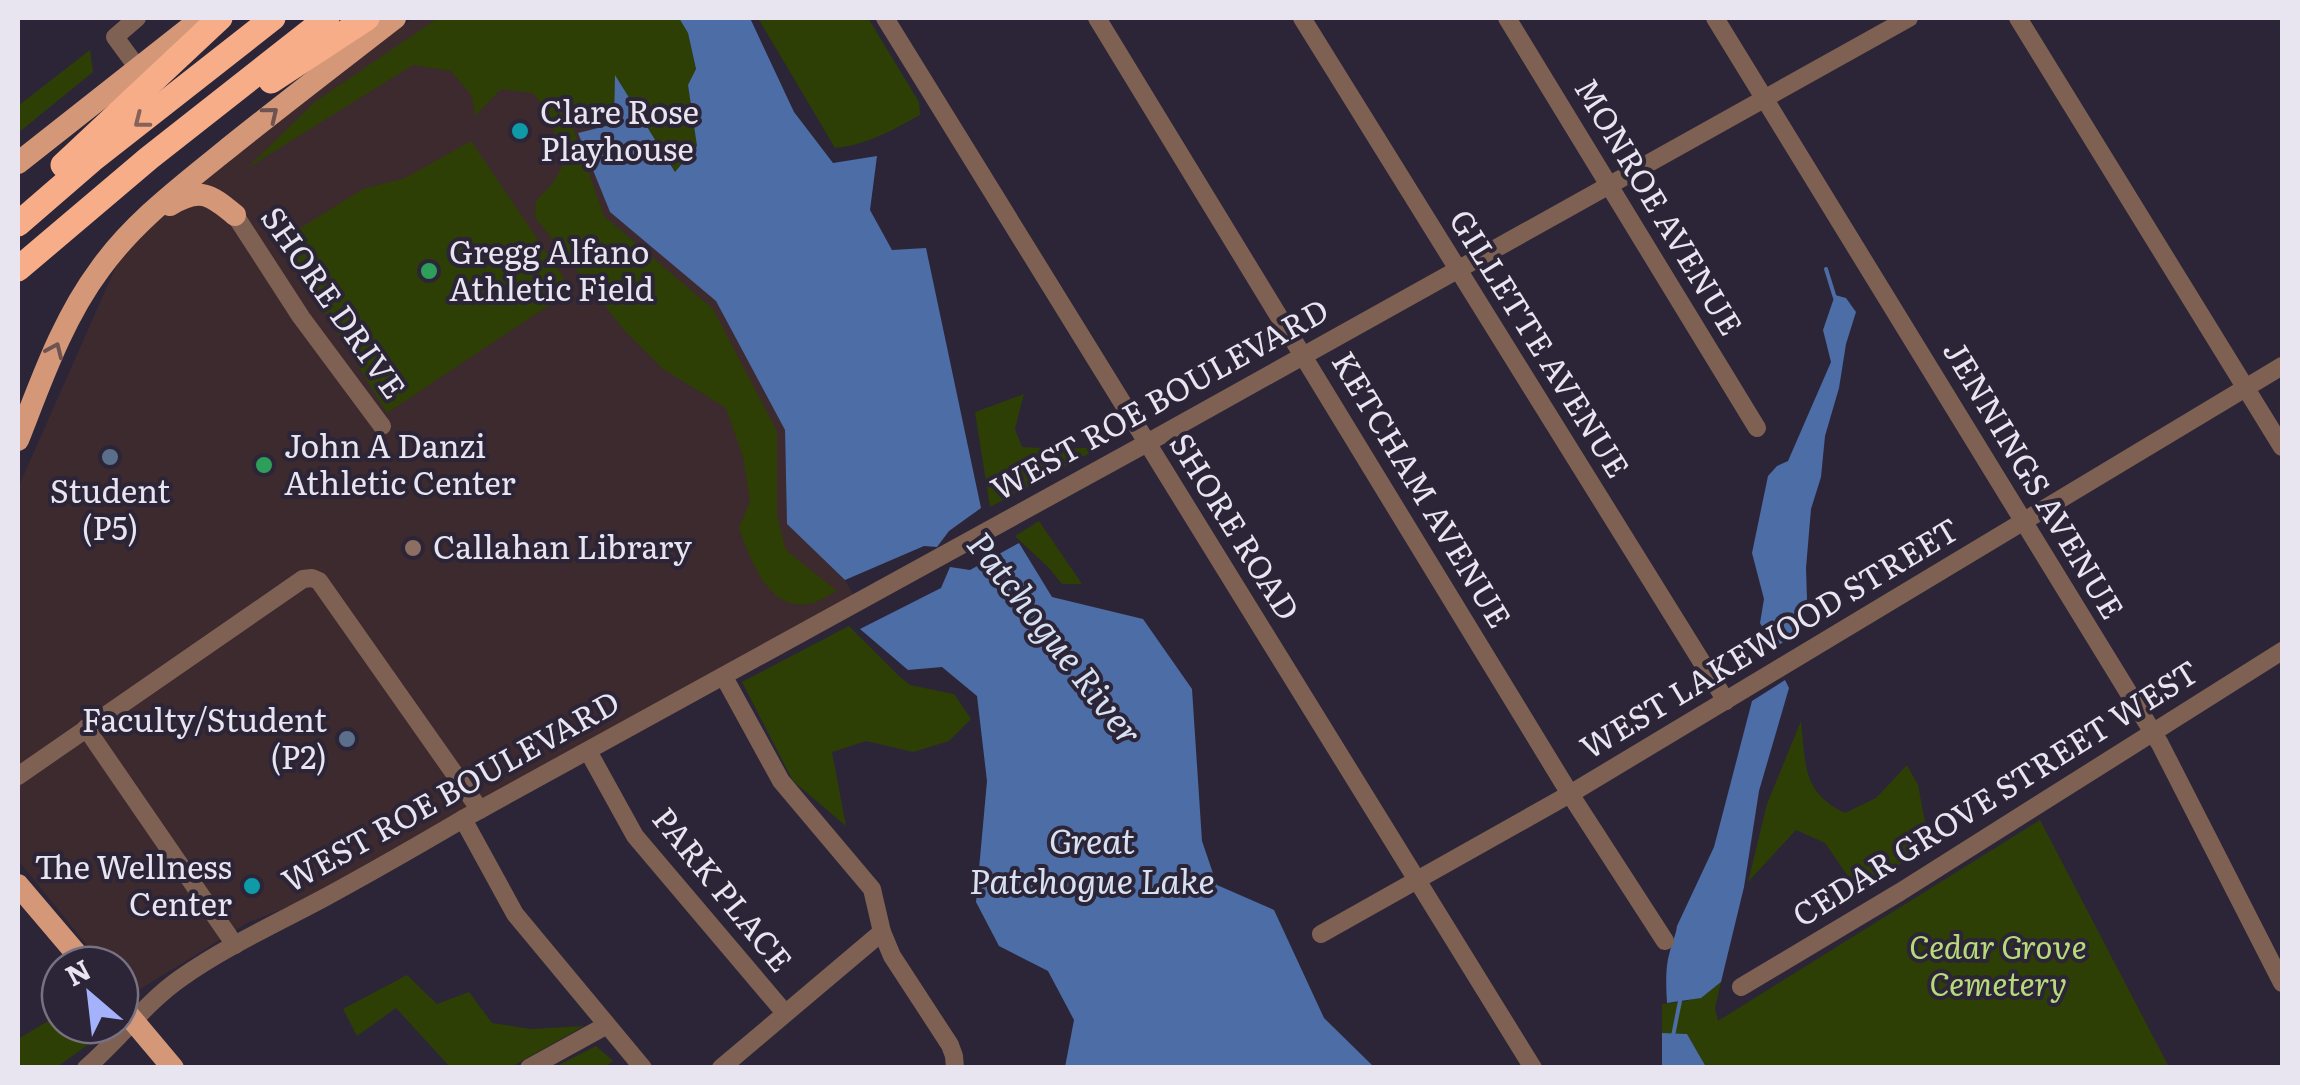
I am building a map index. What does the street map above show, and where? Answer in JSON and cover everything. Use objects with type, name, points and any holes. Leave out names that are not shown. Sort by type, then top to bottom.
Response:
[{"type":"highway","points":[[18,209],[220,18]]},
{"type":"highway","points":[[18,224],[92,160],[272,18]]},
{"type":"highway","points":[[18,269],[149,158],[326,18]]},
{"type":"highway","points":[[149,158],[367,18]]},
{"type":"main road","points":[[18,162],[202,18]]},
{"type":"main road","points":[[18,440],[73,312],[98,271],[133,228],[395,18]]},
{"type":"main road","points":[[216,158],[218,177],[236,214]]},
{"type":"main road","points":[[133,228],[182,198],[196,194],[217,200],[236,214]]},
{"type":"main road","points":[[18,885],[69,945]]},
{"type":"main road","points":[[140,1029],[173,1068]]},
{"type":"street","points":[[136,67],[115,36],[137,18]]},
{"type":"street","name":"SHORE ROAD","points":[[885,18],[1534,1068]]},
{"type":"street","name":"KETCHAM AVENUE","points":[[1097,18],[1570,794],[1665,941]]},
{"type":"street","name":"GILLETTE AVENUE","points":[[1302,18],[1726,701]]},
{"type":"street","name":"MONROE AVENUE","points":[[1507,18],[1757,428]]},
{"type":"street","name":"JENNINGS AVENUE","points":[[1715,18],[2153,733],[2282,983]]},
{"type":"street","name":"WEST ROE BOULEVARD","points":[[140,1007],[236,944],[1146,444],[1909,18]]},
{"type":"street","points":[[2018,18],[2282,448]]},
{"type":"street","name":"SHORE DRIVE","points":[[236,214],[298,312],[382,426]]},
{"type":"street","name":"WEST LAKEWOOD STREET","points":[[1321,934],[1570,794],[2282,366]]},
{"type":"street","points":[[18,776],[303,579],[320,580],[472,814],[515,914],[643,1068]]},
{"type":"street","name":"CEDAR GROVE STREET WEST","points":[[1741,987],[1916,882],[2282,651]]},
{"type":"street","points":[[724,677],[781,781],[872,889],[892,956],[950,1064]]},
{"type":"street","points":[[86,728],[236,944]]},
{"type":"street","name":"PARK PLACE","points":[[588,751],[635,836],[784,1013]]},
{"type":"street","points":[[721,1068],[882,932]]},
{"type":"street","points":[[529,1068],[607,1025]]},
{"type":"street","name":"WEST ROE BOULEVARD","points":[[86,1068],[111,1045]]},
{"type":"shaded area","points":[[413,18],[564,18],[614,124],[579,134],[610,212],[716,301],[785,430],[787,524],[845,580],[854,603],[351,883],[249,922],[140,989],[140,945],[87,945],[18,860],[18,488],[121,255],[171,208],[318,88]]},
{"type":"green space","points":[[438,18],[679,18],[688,33],[696,70],[688,85],[698,146],[676,173],[616,77],[614,124],[603,127],[585,112],[573,128],[604,216],[713,309],[777,431],[777,516],[786,550],[837,591],[816,602],[800,604],[786,601],[765,583],[739,528],[750,501],[743,457],[726,408],[663,369],[624,330],[535,217],[536,201],[565,162],[548,113],[533,93],[501,89],[475,116],[472,96],[451,71],[413,65],[246,169],[315,102]]},
{"type":"green space","points":[[758,18],[868,18],[919,102],[920,115],[868,140],[835,148]]},
{"type":"green space","points":[[90,50],[93,72],[18,133],[18,106]]},
{"type":"green space","name":"Gregg Alfano Athletic Field","points":[[471,141],[572,290],[387,413],[288,253],[297,230],[363,189],[405,178]]},
{"type":"green space","points":[[1024,394],[1015,429],[1022,447],[1101,447],[990,507],[975,412]]},
{"type":"green space","points":[[1039,521],[1082,584],[1062,584],[1015,536]]},
{"type":"green space","points":[[849,626],[910,685],[954,694],[971,719],[949,741],[913,752],[866,741],[832,752],[846,826],[793,781],[742,682]]},
{"type":"green space","points":[[1801,721],[1813,786],[1820,796],[1845,813],[1876,798],[1907,765],[1918,785],[1930,848],[1856,888],[1825,843],[1796,830],[1748,882],[1767,804]]},
{"type":"green space","name":"Cedar Grove Cemetery","points":[[2040,820],[2169,1067],[1706,1067],[1687,1034],[1662,1033],[1662,1004],[1693,999],[1721,982],[1715,1008],[1718,1021]]},
{"type":"green space","points":[[407,975],[437,1004],[469,992],[492,1023],[531,1029],[584,1026],[511,1067],[450,1067],[396,1008],[357,1036],[343,1009]]},
{"type":"green space","points":[[40,1026],[40,1045],[87,1045],[57,1067],[18,1067],[18,1039]]},
{"type":"green space","points":[[596,1046],[613,1061],[606,1067],[555,1067]]},
{"type":"water","points":[[679,18],[750,18],[794,112],[833,163],[877,156],[870,210],[892,250],[926,248],[981,508],[949,531],[937,547],[924,546],[845,580],[787,524],[785,430],[716,301],[610,212],[578,133],[614,124],[615,75],[675,172],[697,146],[688,85],[696,69],[688,33]]},
{"type":"water","points":[[1835,295],[1846,298],[1856,312],[1811,509],[1807,599],[1791,637],[1774,648],[1760,623],[1764,599],[1752,553],[1768,476],[1788,461],[1831,362],[1823,330]]},
{"type":"water","name":"Great Patchogue Lake","points":[[1019,543],[1052,597],[1143,619],[1192,689],[1202,841],[1217,885],[1274,910],[1324,1018],[1374,1067],[1065,1067],[1074,1020],[1048,971],[999,946],[976,902],[987,781],[977,696],[942,667],[908,670],[860,629],[941,588],[950,567],[970,570]]},
{"type":"water","points":[[1785,680],[1789,688],[1759,791],[1744,887],[1721,982],[1701,998],[1667,1003],[1667,970],[1677,926],[1714,847],[1752,701]]},
{"type":"water","points":[[1662,1033],[1687,1034],[1706,1067],[1662,1067]]},
{"type":"waterway","points":[[1826,269],[1835,298]]},
{"type":"waterway","points":[[1673,1036],[1680,1001]]},
{"type":"place","name":"Clare Rose Playhouse","points":[[520,131]]},
{"type":"place","name":"Gregg Alfano Athletic Field","points":[[429,271]]},
{"type":"place","name":"Student (P5)","points":[[110,457]]},
{"type":"place","name":"John A Danzi Athletic Center","points":[[264,465]]},
{"type":"place","name":"Callahan Library","points":[[413,548]]},
{"type":"place","name":"Faculty/Student (P2)","points":[[347,739]]},
{"type":"place","name":"The Wellness Center","points":[[252,886]]},
{"type":"water label","name":"Patchogue River","points":[[1054,639]]}]
